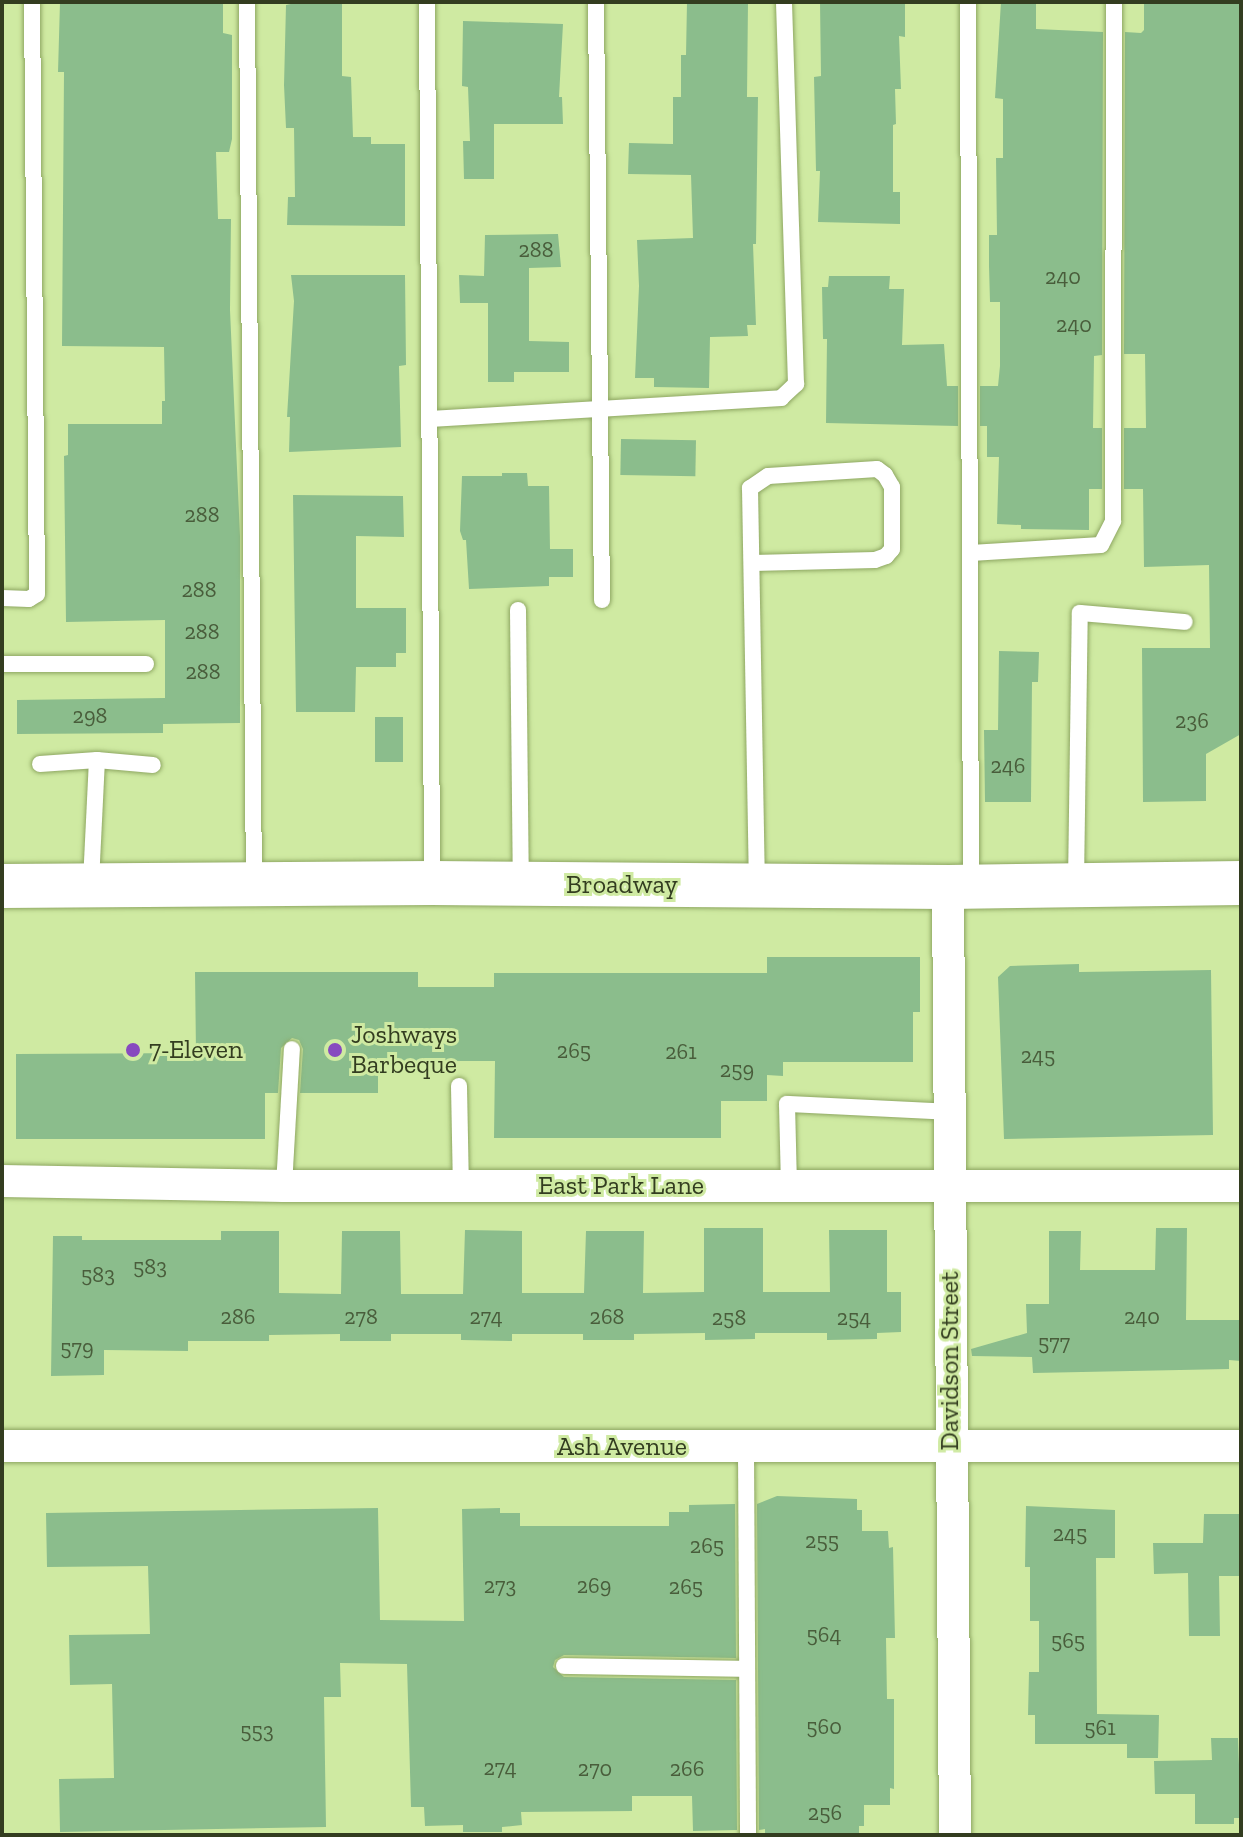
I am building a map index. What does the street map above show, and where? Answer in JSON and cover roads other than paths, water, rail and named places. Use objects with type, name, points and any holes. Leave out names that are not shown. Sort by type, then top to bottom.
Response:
[{"type":"main road","name":"Broadway","points":[[2,886],[1241,883]]},
{"type":"street","name":"Davidson Street","points":[[955,1835],[949,1448],[950,1112],[959,886]]},
{"type":"street","name":"East Park Lane","points":[[2,1181],[284,1186],[1241,1186]]},
{"type":"street","name":"Ash Avenue","points":[[2,1446],[1241,1446]]},
{"type":"lane","points":[[2,598],[29,599],[37,594],[32,2]]},
{"type":"lane","points":[[247,2],[254,885]]},
{"type":"lane","points":[[427,2],[432,883]]},
{"type":"lane","points":[[596,2],[602,600]]},
{"type":"lane","points":[[430,419],[781,398],[796,384],[784,2]]},
{"type":"lane","points":[[959,886],[971,553],[968,2]]},
{"type":"lane","points":[[971,553],[1101,545],[1113,521],[1114,2]]},
{"type":"lane","points":[[753,563],[875,560],[886,556],[892,549],[892,487],[885,475],[877,469],[768,476],[750,488],[757,884]]},
{"type":"lane","points":[[518,610],[521,884]]},
{"type":"lane","points":[[1076,885],[1080,613],[1185,622]]},
{"type":"lane","points":[[2,664],[146,664]]},
{"type":"lane","points":[[91,886],[97,760]]},
{"type":"lane","points":[[40,764],[97,760],[153,765]]},
{"type":"lane","points":[[284,1186],[292,1049]]},
{"type":"lane","points":[[459,1086],[461,1186]]},
{"type":"lane","points":[[789,1186],[787,1104],[950,1112]]},
{"type":"lane","points":[[746,1448],[748,1835]]},
{"type":"lane","points":[[564,1666],[746,1669]]},
{"type":"place","name":"7-Eleven","points":[[133,1050]]},
{"type":"place","name":"Joshways Barbeque","points":[[335,1050]]}]
